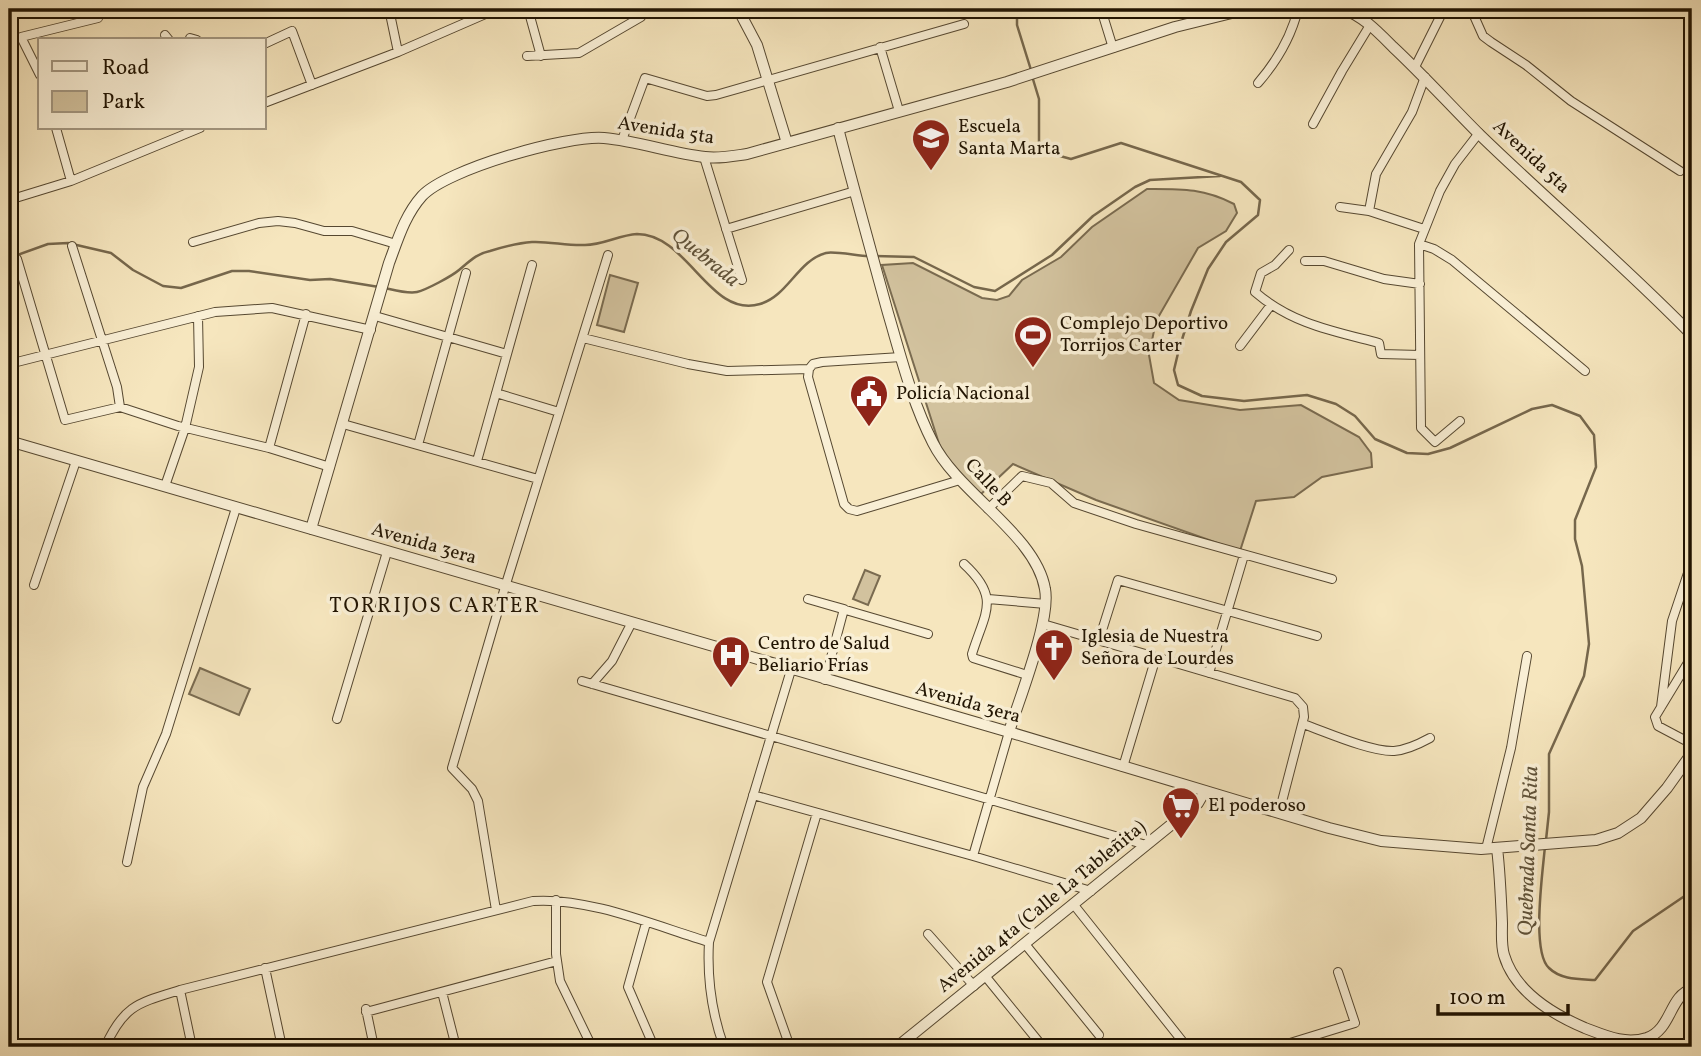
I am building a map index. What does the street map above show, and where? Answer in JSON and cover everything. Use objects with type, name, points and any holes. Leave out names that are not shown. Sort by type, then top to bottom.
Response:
[{"type":"street","points":[[389,9],[398,52]]},
{"type":"street","points":[[266,102],[398,52],[497,9]]},
{"type":"street","points":[[528,9],[541,56]]},
{"type":"street","points":[[527,57],[579,53],[641,17],[642,9]]},
{"type":"street","points":[[738,9],[757,45],[787,143]]},
{"type":"street","points":[[1101,9],[1113,48]]},
{"type":"street","name":"Avenida 5ta","points":[[311,529],[396,244],[412,210],[424,193],[457,174],[536,148],[601,138],[704,157],[747,154],[1007,82],[1175,27],[1248,9]]},
{"type":"street","points":[[1258,83],[1273,66],[1286,43],[1298,9]]},
{"type":"street","name":"Avenida 5ta","points":[[1343,9],[1370,25],[1479,133],[1692,334]]},
{"type":"street","points":[[1415,67],[1444,9]]},
{"type":"street","points":[[1471,9],[1483,36],[1526,65],[1571,101],[1680,171]]},
{"type":"street","points":[[38,71],[21,37],[97,18]]},
{"type":"street","points":[[622,141],[645,78],[707,96],[716,95],[964,24]]},
{"type":"street","points":[[1313,124],[1370,25]]},
{"type":"street","points":[[266,43],[292,32],[312,85]]},
{"type":"street","points":[[880,47],[899,111]]},
{"type":"street","points":[[1369,211],[1376,174],[1412,112],[1425,78]]},
{"type":"street","name":"Calle B","points":[[838,128],[901,357],[931,439],[960,480],[1015,537],[1035,563],[1045,587],[1043,624],[974,856]]},
{"type":"street","points":[[57,130],[71,181]]},
{"type":"street","points":[[9,200],[71,181],[195,130]]},
{"type":"street","points":[[1460,421],[1435,442],[1421,428],[1419,244],[1440,191],[1455,164],[1479,133]]},
{"type":"street","points":[[704,157],[742,280]]},
{"type":"street","points":[[726,229],[855,191]]},
{"type":"street","points":[[1340,207],[1369,211],[1424,229]]},
{"type":"street","points":[[193,242],[259,223],[278,221],[324,230],[352,231],[396,244]]},
{"type":"street","points":[[1419,244],[1452,260],[1585,371]]},
{"type":"street","points":[[72,246],[117,387],[120,407]]},
{"type":"street","points":[[1289,250],[1275,265],[1261,273],[1255,292],[1271,305],[1285,315],[1328,330],[1379,343],[1381,354],[1420,355]]},
{"type":"street","points":[[496,910],[478,800],[472,789],[452,768],[608,255]]},
{"type":"street","points":[[1305,261],[1324,261],[1384,279],[1420,284]]},
{"type":"street","points":[[9,271],[18,264],[65,420],[120,407],[185,428],[269,448],[330,467]]},
{"type":"street","points":[[477,461],[532,265]]},
{"type":"street","points":[[418,445],[466,273]]},
{"type":"street","points":[[1240,346],[1271,305]]},
{"type":"street","points":[[9,365],[215,312],[272,308],[371,330]]},
{"type":"street","points":[[269,448],[306,314]]},
{"type":"street","points":[[164,486],[185,428],[199,367],[198,316]]},
{"type":"street","points":[[375,316],[507,354]]},
{"type":"street","points":[[583,338],[727,371],[808,369],[821,362],[901,357]]},
{"type":"street","points":[[808,369],[844,504],[849,509],[858,511],[960,480]]},
{"type":"street","points":[[496,393],[559,412]]},
{"type":"street","points":[[343,424],[538,478]]},
{"type":"street","name":"Avenida 3era","points":[[9,440],[631,624],[1381,841],[1434,847],[1492,848],[1568,843],[1618,834],[1641,818],[1692,753]]},
{"type":"street","points":[[34,585],[76,461]]},
{"type":"street","points":[[988,509],[1022,476],[1051,483],[1074,503],[1136,524],[1332,579]]},
{"type":"street","points":[[127,862],[143,787],[166,734],[236,508]]},
{"type":"street","points":[[337,719],[387,552]]},
{"type":"street","points":[[1209,673],[1244,555]]},
{"type":"street","points":[[964,564],[977,576],[988,599],[973,658],[1027,675]]},
{"type":"street","points":[[1661,707],[1672,621],[1692,567]]},
{"type":"street","points":[[1099,640],[1118,580],[1317,636]]},
{"type":"street","points":[[825,680],[837,632],[841,620],[844,608],[808,599],[833,606],[846,609],[871,616],[928,634]]},
{"type":"street","points":[[988,599],[1046,604]]},
{"type":"street","points":[[592,684],[612,662],[631,624]]},
{"type":"street","points":[[1043,624],[1295,698],[1303,707],[1303,724],[1279,813]]},
{"type":"street","points":[[1527,656],[1492,848],[1503,953],[1517,983],[1541,1004],[1586,1028],[1609,1038],[1634,1042],[1651,1037],[1659,1031],[1668,1022],[1679,996],[1692,989]]},
{"type":"street","points":[[1692,656],[1655,717],[1658,726],[1692,744]]},
{"type":"street","points":[[1123,767],[1156,657]]},
{"type":"street","points":[[724,1047],[717,1028],[710,987],[709,942],[791,670]]},
{"type":"street","points":[[582,681],[1146,845]]},
{"type":"street","points":[[1303,724],[1378,750],[1408,748],[1430,738]]},
{"type":"street","name":"Avenida 4ta (Calle La Tableñita)","points":[[897,1047],[1198,803],[1205,791]]},
{"type":"street","points":[[753,795],[1091,891]]},
{"type":"street","points":[[790,1047],[768,982],[817,813]]},
{"type":"street","points":[[556,900],[560,981],[592,1047]]},
{"type":"street","points":[[105,1047],[120,1018],[139,1003],[180,990],[533,901],[556,900],[595,908],[709,942]]},
{"type":"street","points":[[1074,905],[1186,1047]]},
{"type":"street","points":[[646,923],[628,987],[654,1047]]},
{"type":"street","points":[[928,934],[974,986]]},
{"type":"street","points":[[1025,944],[1099,1035]]},
{"type":"street","points":[[374,1047],[366,1009],[557,961]]},
{"type":"street","points":[[265,968],[282,1047]]},
{"type":"street","points":[[1277,1047],[1355,1023],[1338,972]]},
{"type":"street","points":[[986,976],[1043,1047]]},
{"type":"street","points":[[180,990],[192,1047]]},
{"type":"street","points":[[442,992],[456,1047]]},
{"type":"green space","name":"Complejo Deportivo Torrijos Carter","points":[[1147,189],[1202,192],[1234,204],[1237,213],[1226,231],[1198,248],[1156,321],[1149,355],[1154,383],[1179,400],[1240,410],[1301,405],[1359,437],[1371,453],[1372,467],[1322,477],[1294,497],[1256,501],[1240,551],[1096,500],[1013,464],[980,495],[942,453],[882,265],[913,263],[982,298],[997,300],[1009,296],[1022,280],[1061,257],[1092,227]]},
{"type":"green space","points":[[610,275],[638,283],[624,332],[597,325]]},
{"type":"green space","points":[[865,570],[880,576],[868,605],[853,599]]},
{"type":"green space","points":[[200,668],[250,689],[239,715],[189,694]]},
{"type":"waterway","name":"Quebrada Santa Rita","points":[[1017,9],[1017,25],[1031,70]]},
{"type":"waterway","name":"Quebrada Santa Rita","points":[[1032,76],[1039,99],[1039,142],[1060,156],[1071,159],[1121,143],[1241,182],[1260,200],[1258,215],[1226,242],[1208,269],[1179,349],[1174,370],[1178,385],[1202,396],[1244,401],[1307,395],[1336,404],[1355,416],[1375,439],[1407,453],[1428,454],[1450,448],[1532,409],[1552,405],[1580,416],[1594,435],[1596,467],[1575,520],[1575,539],[1582,566],[1589,644],[1584,676],[1549,754],[1546,840]]},
{"type":"waterway","name":"Quebrada","points":[[875,256],[914,257],[974,287],[995,291],[1052,255],[1093,216],[1135,187],[1150,180],[1220,176]]},
{"type":"waterway","name":"Quebrada","points":[[385,288],[401,292],[421,291],[451,276],[473,258],[511,245],[538,242],[592,245],[637,234],[655,238],[671,247],[727,299],[742,305],[760,304],[778,294],[816,257],[826,253],[868,256]]},
{"type":"waterway","name":"Quebrada","points":[[9,258],[48,244],[68,243],[111,253],[133,270],[163,286],[181,288],[232,271],[249,271],[379,287]]},
{"type":"waterway","name":"Quebrada Santa Rita","points":[[1545,846],[1540,946],[1549,968],[1565,977],[1595,980],[1633,931],[1692,891]]},
{"type":"place","name":"Escuela Santa Marta","points":[[931,172]]},
{"type":"place","name":"Complejo Deportivo Torrijos Carter","points":[[1033,369]]},
{"type":"place","name":"Policía Nacional","points":[[869,428]]},
{"type":"place","name":"Iglesia de Nuestra Señora de Lourdes","points":[[1054,682]]},
{"type":"place","name":"Centro de Salud Beliario Frías","points":[[731,689]]},
{"type":"place","name":"El poderoso","points":[[1181,840]]},
{"type":"district","name":"TORRIJOS CARTER","points":[[435,606]]}]
